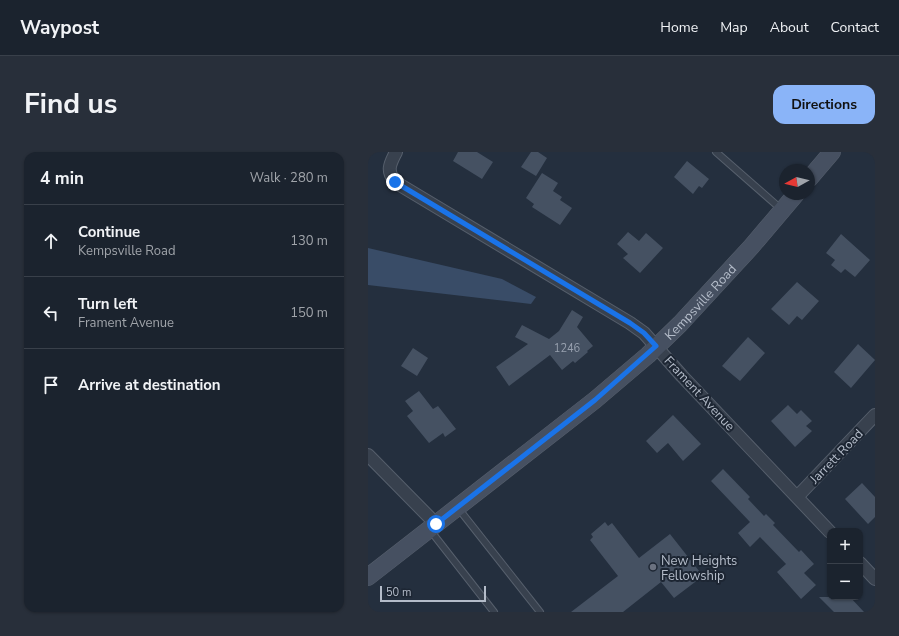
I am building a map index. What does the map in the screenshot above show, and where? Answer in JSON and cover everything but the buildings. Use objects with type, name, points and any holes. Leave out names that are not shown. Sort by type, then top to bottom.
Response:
[{"type":"main road","points":[[815,171],[832,152]]},
{"type":"main road","name":"Kempsville Road","points":[[368,577],[595,400],[656,346],[680,324],[751,247],[791,200]]},
{"type":"street","name":"Frament Avenue","points":[[396,152],[389,167],[390,176],[395,182],[630,323],[644,333],[682,376],[827,529]]},
{"type":"street","name":"Jarrett Road","points":[[797,497],[875,415]]},
{"type":"street","points":[[368,455],[432,527]]},
{"type":"street","points":[[861,564],[875,579]]},
{"type":"lane","points":[[716,152],[782,210]]},
{"type":"lane","points":[[458,507],[540,612]]},
{"type":"lane","points":[[432,527],[494,612]]},
{"type":"water","points":[[368,248],[502,279],[536,297],[531,304],[368,285]]},
{"type":"place","name":"New Heights Fellowship","points":[[653,567]]},
{"type":"route","points":[[395,182],[630,323],[644,333],[656,346],[648,355],[595,400],[436,524]]}]
